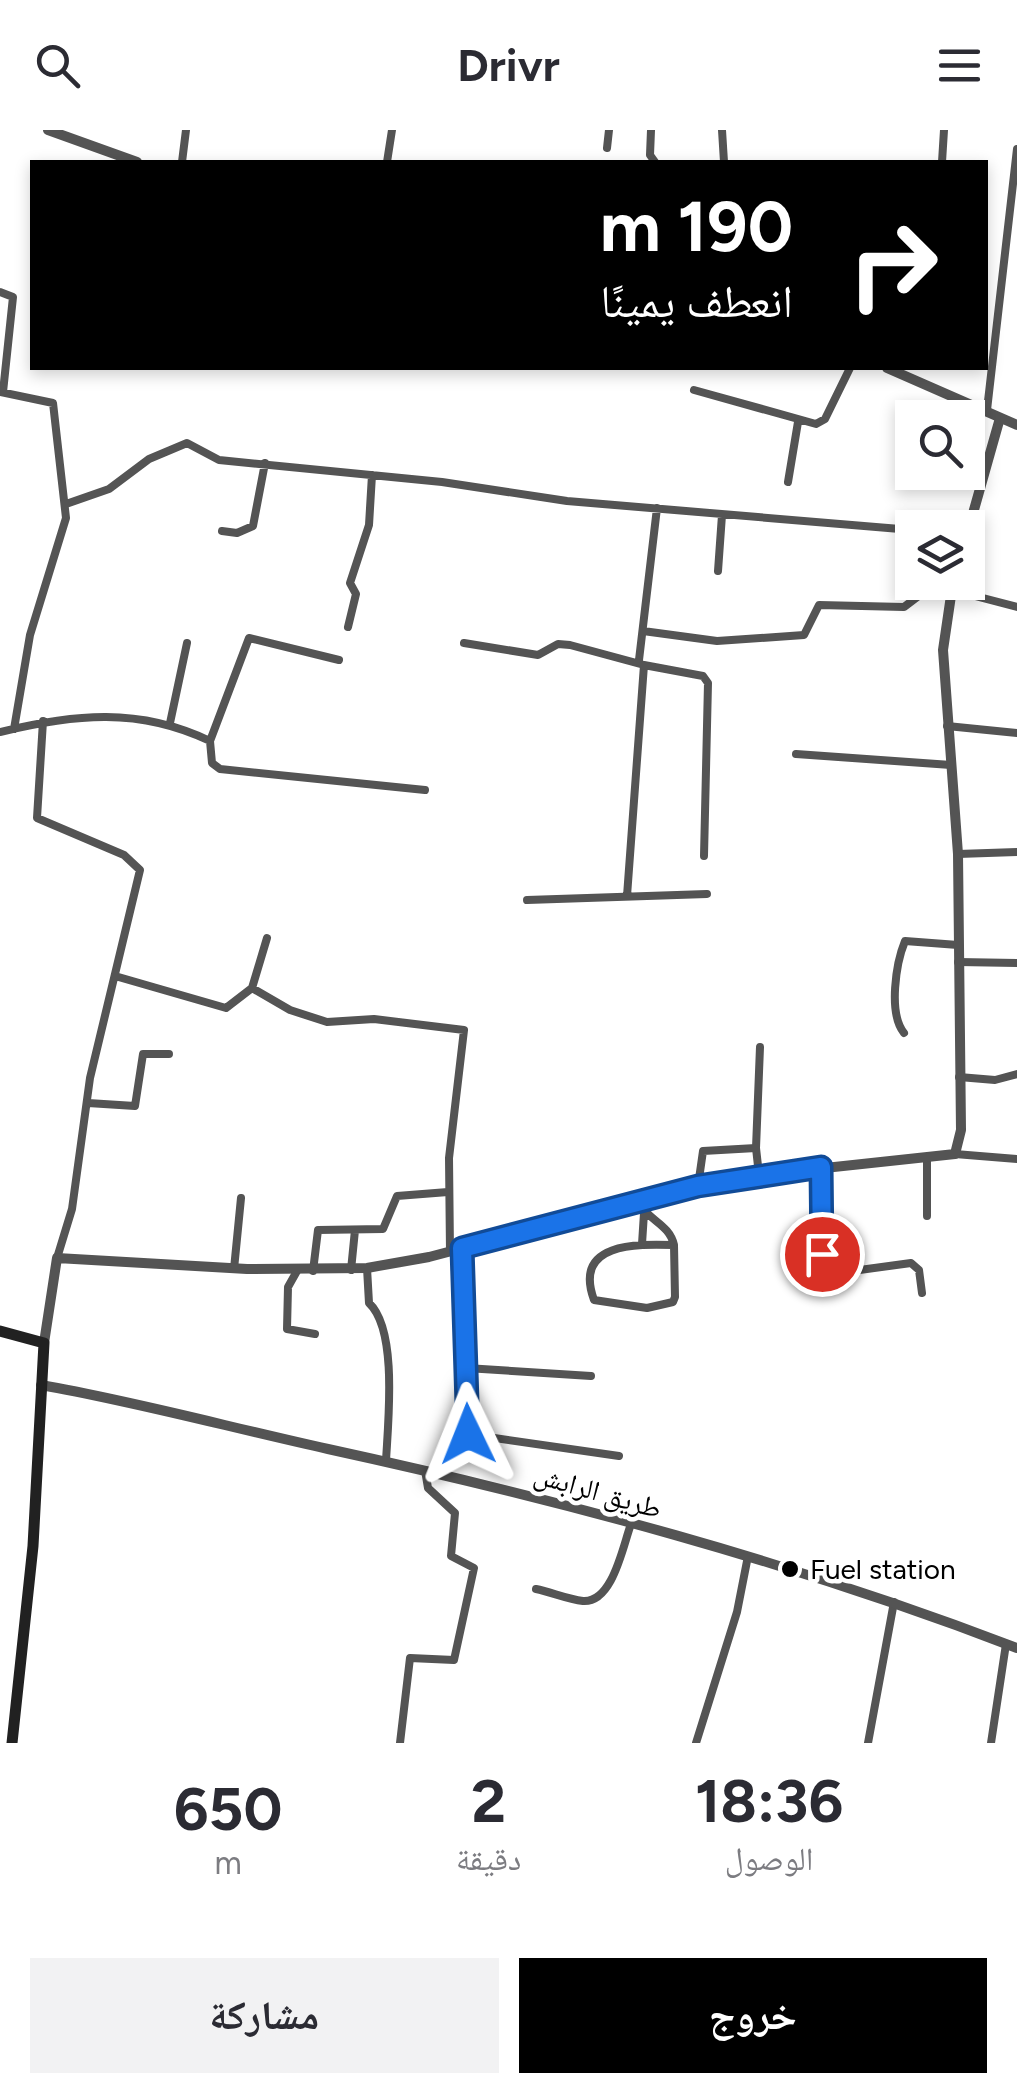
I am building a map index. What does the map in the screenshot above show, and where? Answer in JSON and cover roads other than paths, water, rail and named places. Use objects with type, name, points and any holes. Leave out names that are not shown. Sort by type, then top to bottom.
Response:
[{"type":"main road","points":[[0,1331],[44,1343],[34,1546],[12,1743]]},
{"type":"street","points":[[48,130],[70,134],[131,160]]},
{"type":"street","points":[[182,160],[186,130]]},
{"type":"street","points":[[387,160],[392,130]]},
{"type":"street","points":[[607,148],[608,130]]},
{"type":"street","points":[[651,130],[650,155],[654,160]]},
{"type":"street","points":[[722,130],[724,160]]},
{"type":"street","points":[[942,160],[944,130]]},
{"type":"street","points":[[987,410],[1017,149]]},
{"type":"street","points":[[0,292],[13,295],[2,392],[53,403],[66,504],[64,529],[30,635],[14,729]]},
{"type":"street","points":[[694,390],[816,424],[825,419],[849,370]]},
{"type":"street","points":[[919,374],[1017,426]]},
{"type":"street","points":[[974,510],[1000,418]]},
{"type":"street","points":[[788,482],[798,422]]},
{"type":"street","points":[[66,504],[109,489],[149,459],[177,445],[195,446],[218,460],[722,515],[802,522],[847,521],[895,528]]},
{"type":"street","points":[[222,531],[237,533],[252,526],[265,463]]},
{"type":"street","points":[[348,627],[356,594],[350,583],[368,525],[372,475]]},
{"type":"street","points":[[627,896],[643,631],[657,508]]},
{"type":"street","points":[[718,571],[722,515]]},
{"type":"street","points":[[985,596],[1017,607]]},
{"type":"street","points":[[643,631],[717,641],[804,635],[819,606],[904,607],[913,600]]},
{"type":"street","points":[[951,600],[943,650],[958,854],[960,1141],[955,1154]]},
{"type":"street","points":[[339,660],[249,638],[210,741],[212,763],[220,769],[425,790]]},
{"type":"street","points":[[170,723],[188,643]]},
{"type":"street","points":[[464,643],[538,654],[558,644],[703,676],[708,683],[704,856]]},
{"type":"street","points":[[0,732],[42,721],[88,717],[170,723],[210,741]]},
{"type":"street","points":[[42,721],[38,820],[124,855],[139,868],[88,1103],[72,1209],[57,1258],[44,1343]]},
{"type":"street","points":[[948,726],[1017,733]]},
{"type":"street","points":[[796,754],[951,765]]},
{"type":"street","points":[[958,854],[1017,852]]},
{"type":"street","points":[[527,900],[707,894]]},
{"type":"street","points":[[114,976],[217,1008],[234,1006],[252,988],[267,938]]},
{"type":"street","points":[[904,1033],[896,1003],[897,959],[905,941],[958,945]]},
{"type":"street","points":[[958,962],[1017,964]]},
{"type":"street","points":[[252,988],[290,1010],[326,1022],[374,1020],[464,1030],[448,1192],[450,1252]]},
{"type":"street","points":[[759,1174],[756,1148],[760,1046]]},
{"type":"street","points":[[88,1103],[135,1106],[143,1054],[169,1054]]},
{"type":"street","points":[[959,1078],[996,1080],[1017,1074]]},
{"type":"street","points":[[698,1186],[703,1151],[756,1148]]},
{"type":"street","points":[[57,1258],[234,1269],[351,1270],[450,1252],[638,1201],[759,1174],[955,1154],[1017,1159]]},
{"type":"street","points":[[927,1158],[927,1216]]},
{"type":"street","points":[[821,1167],[824,1261],[845,1272],[911,1263],[919,1270],[922,1292]]},
{"type":"street","points":[[313,1271],[318,1230],[386,1228],[398,1196],[448,1192]]},
{"type":"street","points":[[234,1269],[241,1198]]},
{"type":"street","points":[[638,1201],[644,1213],[669,1231],[674,1245],[675,1297],[669,1306],[618,1307],[594,1300],[592,1272],[599,1258],[617,1246],[674,1245]]},
{"type":"street","points":[[642,1244],[644,1213]]},
{"type":"street","points":[[351,1270],[355,1230]]},
{"type":"street","points":[[462,1248],[470,1436],[618,1456]]},
{"type":"street","points":[[366,1268],[369,1303],[380,1313],[386,1344],[386,1461]]},
{"type":"street","points":[[297,1271],[288,1287],[287,1329],[315,1334]]},
{"type":"street","points":[[466,1368],[591,1376]]},
{"type":"street","name":"طريق الرابش","points":[[41,1385],[125,1400],[425,1470],[631,1524],[894,1602],[1011,1646]]},
{"type":"street","points":[[400,1743],[410,1658],[454,1660],[474,1568],[451,1556],[455,1513],[428,1488],[425,1470]]},
{"type":"street","points":[[536,1588],[584,1601],[594,1598],[613,1574],[631,1524]]},
{"type":"street","points":[[696,1743],[737,1612],[748,1556]]},
{"type":"street","points":[[868,1743],[894,1602]]},
{"type":"street","points":[[992,1743],[1011,1646]]},
{"type":"place","name":"Fuel station","points":[[790,1569]]}]
